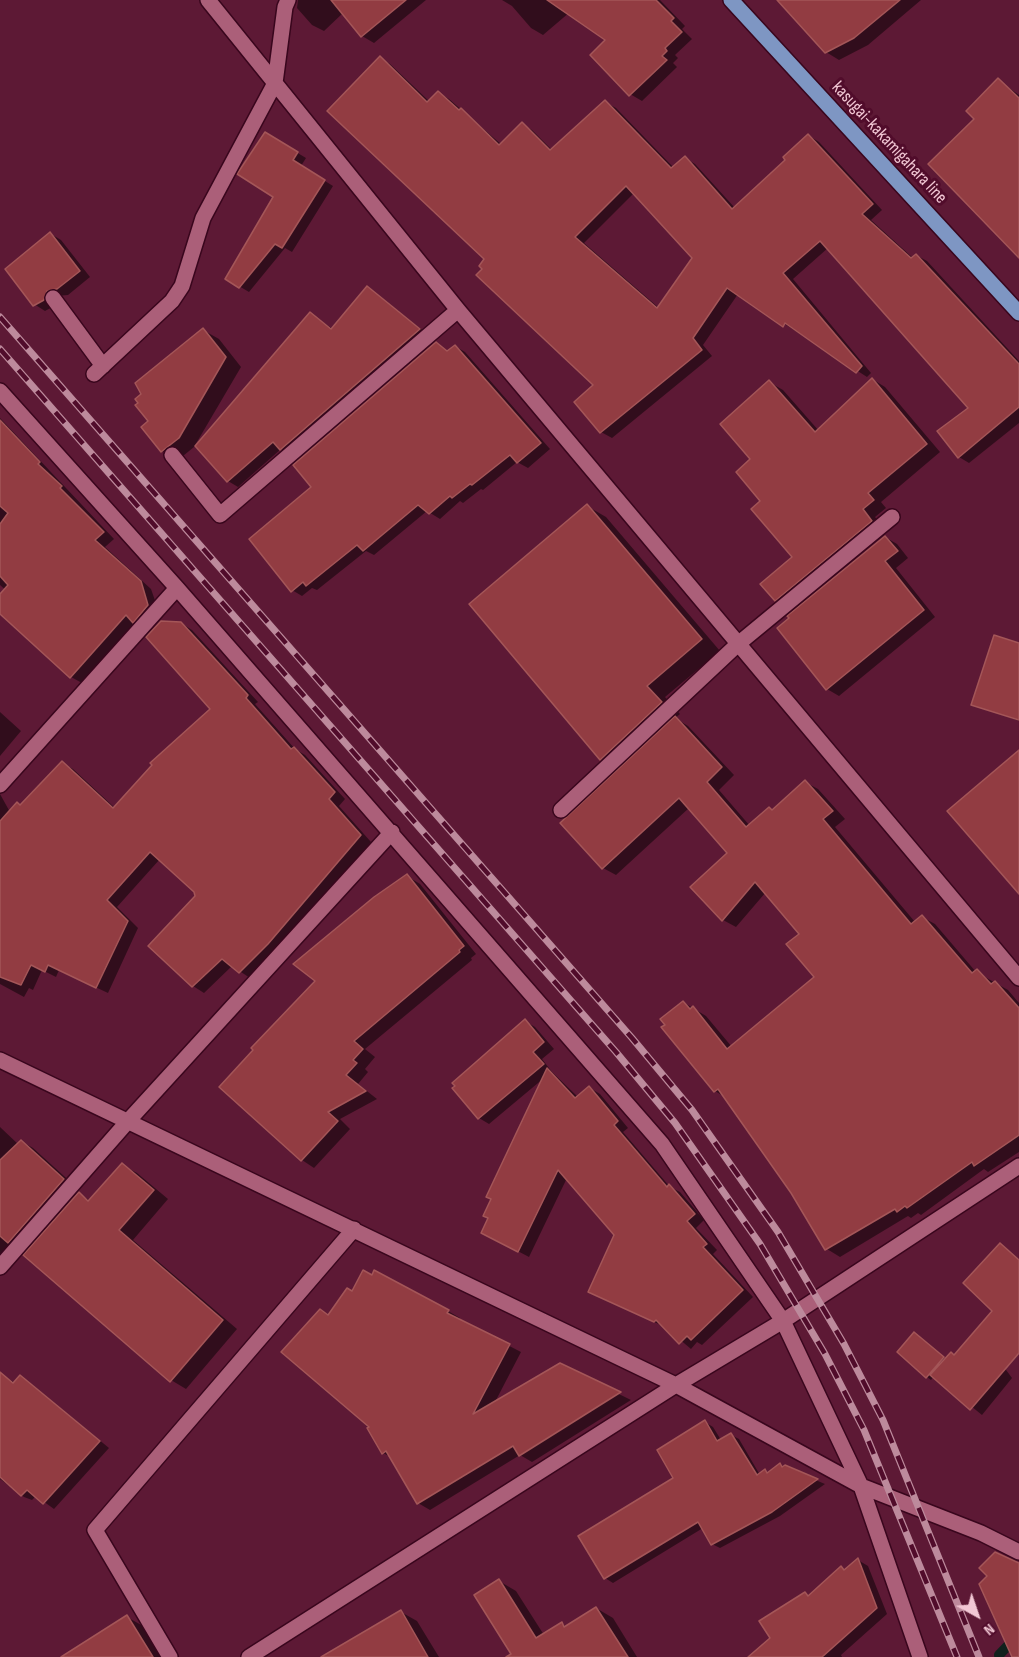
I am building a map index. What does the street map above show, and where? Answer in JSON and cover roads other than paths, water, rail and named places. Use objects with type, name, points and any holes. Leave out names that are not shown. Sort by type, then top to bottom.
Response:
[{"type":"main road","name":"kasugai-kakamigahara line","points":[[731,0],[1019,313]]},
{"type":"street","points":[[208,0],[458,310],[1019,978]]},
{"type":"street","points":[[53,298],[98,370],[172,301],[182,286],[204,218],[275,83],[285,7],[288,0]]},
{"type":"street","points":[[172,455],[220,515],[458,310]]},
{"type":"street","points":[[0,391],[392,832],[662,1144],[783,1321],[861,1486],[920,1657]]},
{"type":"street","points":[[561,810],[738,644],[892,517]]},
{"type":"street","points":[[0,785],[177,588]]},
{"type":"street","points":[[0,1266],[129,1120],[392,832]]},
{"type":"street","points":[[0,1060],[129,1120],[676,1385],[861,1486],[981,1533],[1019,1552]]},
{"type":"street","points":[[249,1657],[676,1385],[783,1321],[1019,1166]]},
{"type":"street","points":[[170,1657],[95,1530],[354,1229]]},
{"type":"waterway","points":[[999,1655],[1019,1634]]},
{"type":"railway","points":[[0,317],[632,1038],[692,1110],[778,1232],[844,1344],[883,1420],[979,1657]]},
{"type":"railway","points":[[0,349],[616,1052],[675,1123],[760,1244],[825,1354],[864,1430],[957,1657]]}]
